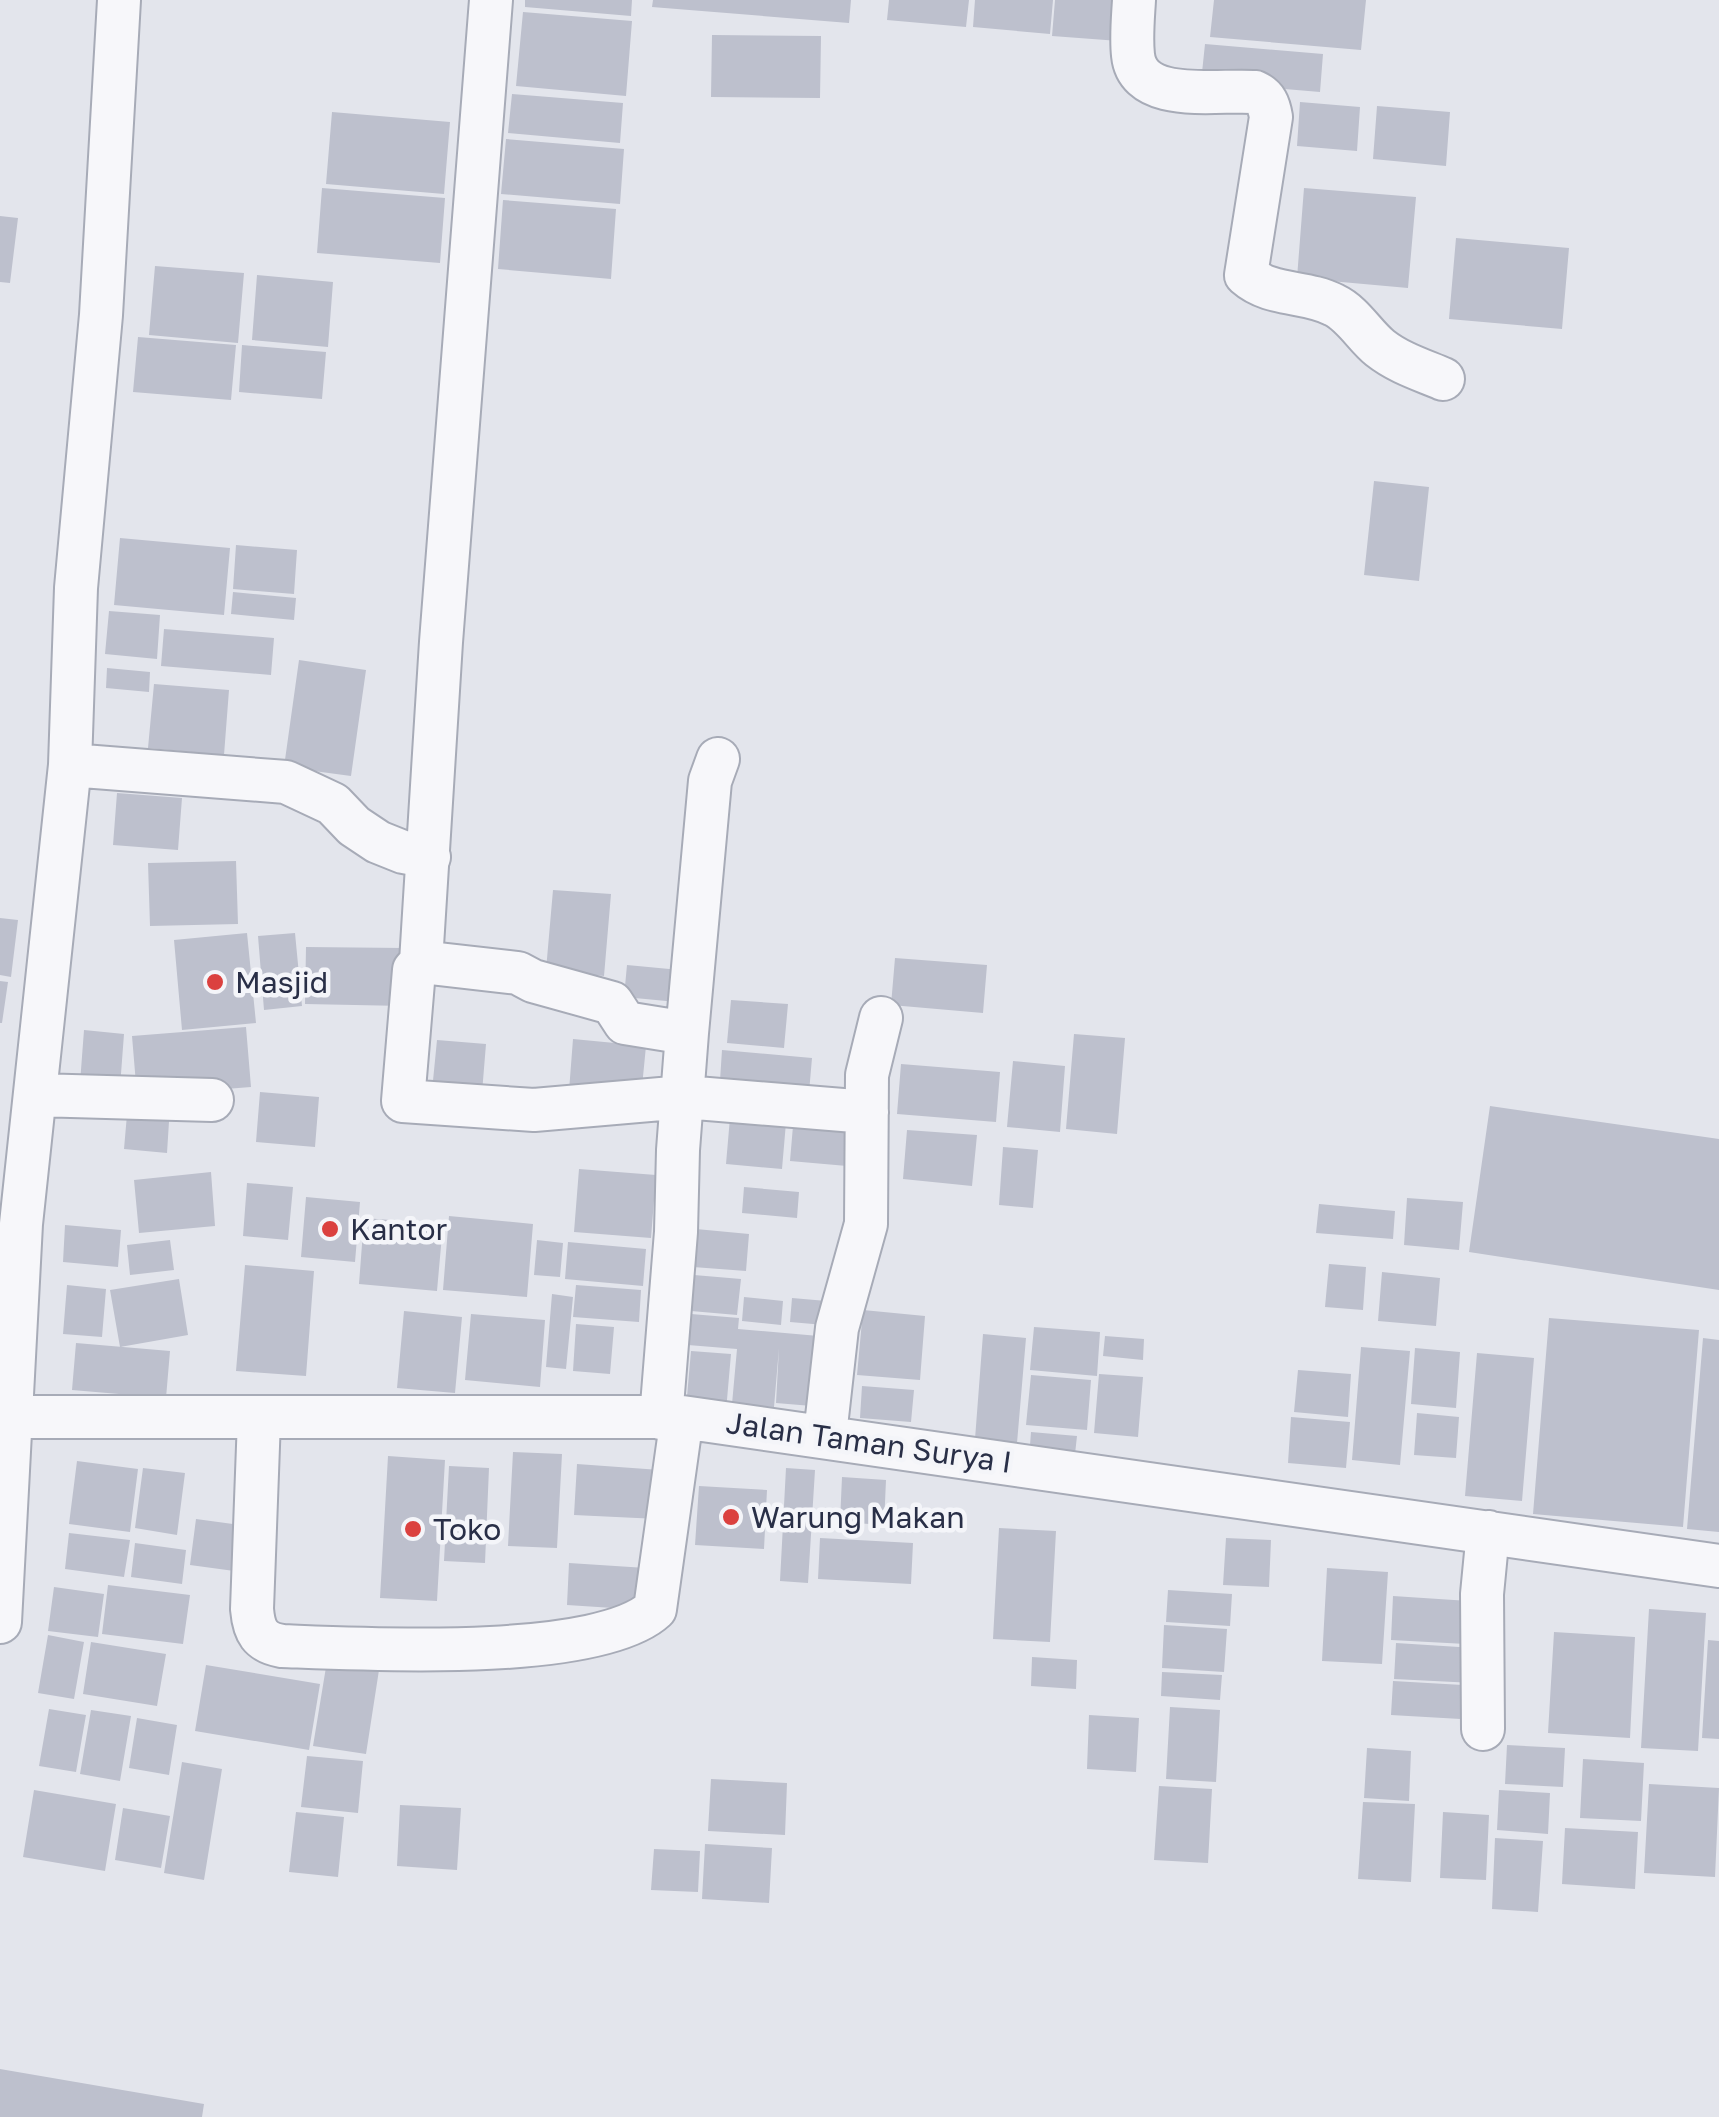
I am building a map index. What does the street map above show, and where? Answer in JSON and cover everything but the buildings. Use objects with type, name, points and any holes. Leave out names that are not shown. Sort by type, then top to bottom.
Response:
[{"type":"street","points":[[0,1622],[12,1417],[10,1224],[36,1095],[70,765],[76,588],[102,315],[118,0]]},
{"type":"street","points":[[491,0],[441,642],[421,962],[414,970],[402,1097],[406,1103],[534,1110],[684,1097],[866,1112]]},
{"type":"street","points":[[1134,0],[1133,59],[1142,78],[1164,90],[1254,92],[1268,104],[1271,117],[1246,275],[1263,287],[1334,305],[1388,354],[1443,380]]},
{"type":"street","points":[[258,1419],[252,1610],[253,1625],[266,1643],[453,1650],[536,1643],[618,1631],[641,1622],[654,1609],[672,1417],[687,1033],[710,781],[718,759]]},
{"type":"street","points":[[70,765],[286,782],[332,804],[378,842],[429,858]]},
{"type":"street","points":[[421,962],[518,973],[533,981],[612,1003],[625,1024],[687,1033]]},
{"type":"street","points":[[825,1435],[837,1328],[866,1224],[867,1076],[882,1018]]},
{"type":"street","points":[[36,1095],[212,1100]]},
{"type":"street","name":"Jalan Taman Surya I","points":[[12,1417],[672,1417],[825,1435],[1719,1566]]},
{"type":"street","points":[[1483,1729],[1482,1594],[1488,1532]]},
{"type":"place","name":"Masjid","points":[[215,982]]},
{"type":"place","name":"Kantor","points":[[330,1229]]},
{"type":"place","name":"Warung Makan","points":[[731,1517]]},
{"type":"place","name":"Toko","points":[[413,1529]]}]
